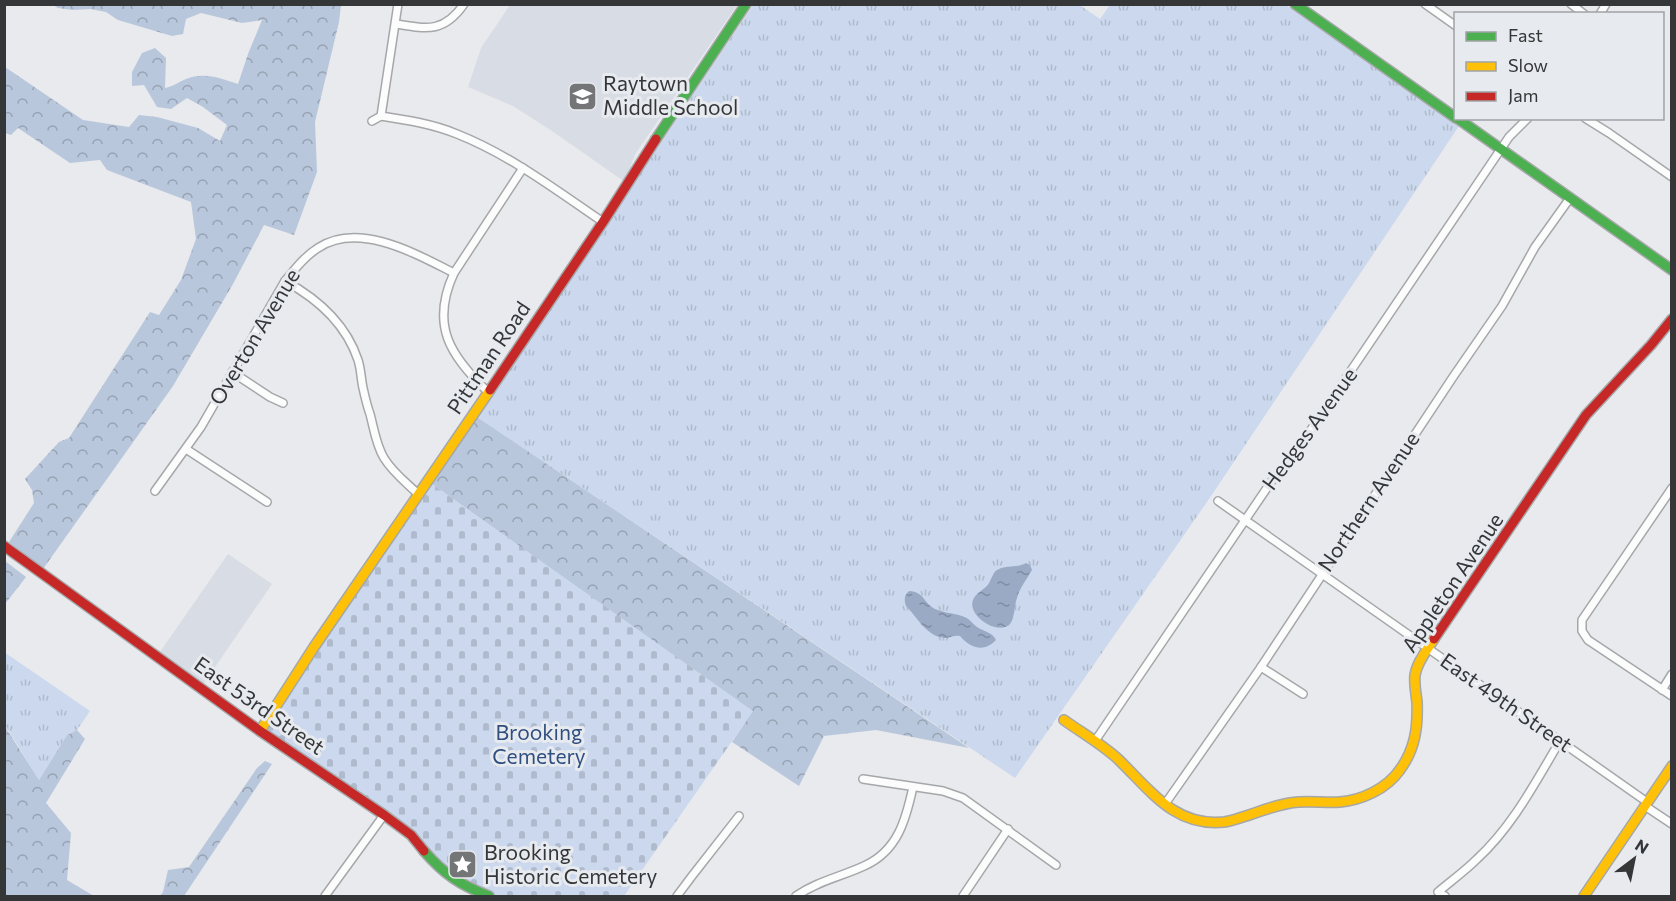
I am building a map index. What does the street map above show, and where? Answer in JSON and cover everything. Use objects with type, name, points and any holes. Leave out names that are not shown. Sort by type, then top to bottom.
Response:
[{"type":"street","points":[[381,116],[398,4]]},
{"type":"street","points":[[396,24],[432,28],[451,20],[464,4]]},
{"type":"street","name":"Pittman Road","points":[[260,731],[314,647],[603,222],[746,4]]},
{"type":"street","points":[[1295,4],[1454,117]]},
{"type":"street","points":[[1425,4],[1454,25]]},
{"type":"street","points":[[372,121],[381,116],[421,123],[456,133],[489,147],[603,222]]},
{"type":"street","points":[[1459,120],[1671,270]]},
{"type":"street","name":"Hedges Avenue","points":[[1095,741],[1271,482],[1302,443],[1509,137],[1526,120]]},
{"type":"street","points":[[1588,120],[1671,177]]},
{"type":"street","points":[[488,392],[461,364],[452,348],[442,314],[443,304],[454,273],[523,168]]},
{"type":"street","name":"Northern Avenue","points":[[1165,804],[1261,667],[1502,306],[1535,247],[1570,198]]},
{"type":"street","name":"Overton Avenue","points":[[155,491],[201,427],[285,281],[318,248],[334,240],[351,237],[368,238],[415,253],[454,273]]},
{"type":"street","points":[[285,281],[304,291],[319,303],[333,316],[347,335],[359,363],[363,390],[378,446],[395,472],[419,495]]},
{"type":"street","name":"Appleton Avenue","points":[[1064,720],[1118,759],[1145,788],[1165,804],[1192,820],[1205,823],[1227,822],[1280,805],[1299,802],[1342,802],[1379,790],[1398,773],[1414,743],[1418,721],[1415,676],[1419,664],[1444,622],[1518,518],[1586,415],[1650,345],[1671,318]]},
{"type":"street","points":[[232,372],[283,403]]},
{"type":"street","points":[[186,448],[267,502]]},
{"type":"street","points":[[1671,488],[1582,620],[1582,631],[1588,640],[1671,696]]},
{"type":"street","name":"East 49th Street","points":[[1218,501],[1560,741],[1671,824]]},
{"type":"street","name":"East 53rd Street","points":[[4,546],[260,731],[411,835],[437,866],[451,878],[489,897]]},
{"type":"street","points":[[1261,667],[1303,694]]},
{"type":"street","points":[[1662,690],[1671,674]]},
{"type":"street","points":[[1445,897],[1438,892],[1478,858],[1504,829],[1560,741]]},
{"type":"street","points":[[1584,897],[1671,766]]},
{"type":"street","points":[[863,779],[943,791],[963,798],[1056,865]]},
{"type":"street","points":[[796,897],[825,880],[866,866],[880,856],[893,842],[906,820],[913,787]]},
{"type":"street","points":[[325,897],[384,815]]},
{"type":"street","points":[[677,897],[739,816]]},
{"type":"street","points":[[963,897],[1008,829]]},
{"type":"shaded area","name":"Raytown Middle School","points":[[510,5],[737,5],[636,153],[630,174],[625,182],[513,106],[468,87],[481,48]]},
{"type":"shaded area","points":[[228,554],[272,584],[204,683],[160,652]]},
{"type":"green space","points":[[1078,4],[1100,19],[1110,5],[1286,5],[1459,126],[1209,499],[1015,778],[477,417],[753,5]]},
{"type":"green space","points":[[53,5],[341,5],[315,122],[317,172],[294,235],[264,225],[233,284],[173,386],[43,569],[9,542],[34,503],[32,490],[25,479],[59,442],[69,438],[150,312],[159,315],[181,280],[196,239],[191,202],[107,170],[100,160],[70,163],[18,128],[11,135],[5,133],[5,67],[83,120],[129,127],[139,115],[157,117],[198,128],[220,141],[227,125],[187,98],[171,109],[157,107],[144,85],[132,86],[132,72],[142,53],[155,48],[166,58],[165,88],[198,76],[215,77],[238,84],[262,20],[242,23],[201,13],[186,19],[183,34],[172,36],[118,20],[106,12],[90,9],[73,10]]},
{"type":"green space","points":[[477,417],[969,748],[876,730],[824,736],[799,786],[732,742],[752,712],[432,484]]},
{"type":"green space","name":"Brooking Cemetery","points":[[432,484],[753,711],[624,896],[498,896],[468,884],[445,867],[410,830],[270,733],[269,723],[323,640]]},
{"type":"green space","points":[[5,561],[26,577],[5,604]]},
{"type":"green space","points":[[4,652],[90,711],[77,730],[67,735],[39,780],[5,725]]},
{"type":"green space","points":[[4,725],[39,780],[67,735],[77,730],[85,739],[46,803],[71,833],[67,880],[94,896],[5,896]]},
{"type":"green space","points":[[265,761],[272,764],[184,896],[160,896],[168,870],[189,867],[257,768]]},
{"type":"water","points":[[1026,563],[1032,570],[1018,594],[1010,624],[998,628],[979,618],[972,606],[974,597],[987,585],[994,573],[1006,567]]},
{"type":"water","points":[[909,591],[918,593],[935,609],[967,618],[996,640],[982,648],[968,644],[960,636],[945,638],[933,634],[906,606],[905,598]]},
{"type":"traffic: fast","points":[[656,139],[746,4]]},
{"type":"traffic: fast","points":[[1295,4],[1454,117]]},
{"type":"traffic: fast","points":[[1460,120],[1672,270]]},
{"type":"traffic: fast","points":[[424,851],[453,878],[489,896]]},
{"type":"traffic: slow","points":[[260,731],[314,647],[490,390]]},
{"type":"traffic: slow","points":[[1064,720],[1119,760],[1153,795],[1178,813],[1191,819],[1224,822],[1286,804],[1348,801],[1365,796],[1387,783],[1399,771],[1409,755],[1417,721],[1416,670],[1434,639]]},
{"type":"traffic: slow","points":[[1584,896],[1672,766]]},
{"type":"traffic: jam","points":[[490,390],[656,139]]},
{"type":"traffic: jam","points":[[1434,639],[1586,415],[1672,319]]},
{"type":"traffic: jam","points":[[4,546],[260,731],[384,815],[411,835],[424,851]]},
{"type":"place","name":"Raytown Middle School","points":[[582,96]]},
{"type":"place","name":"Brooking Historic Cemetery","points":[[463,865]]}]
